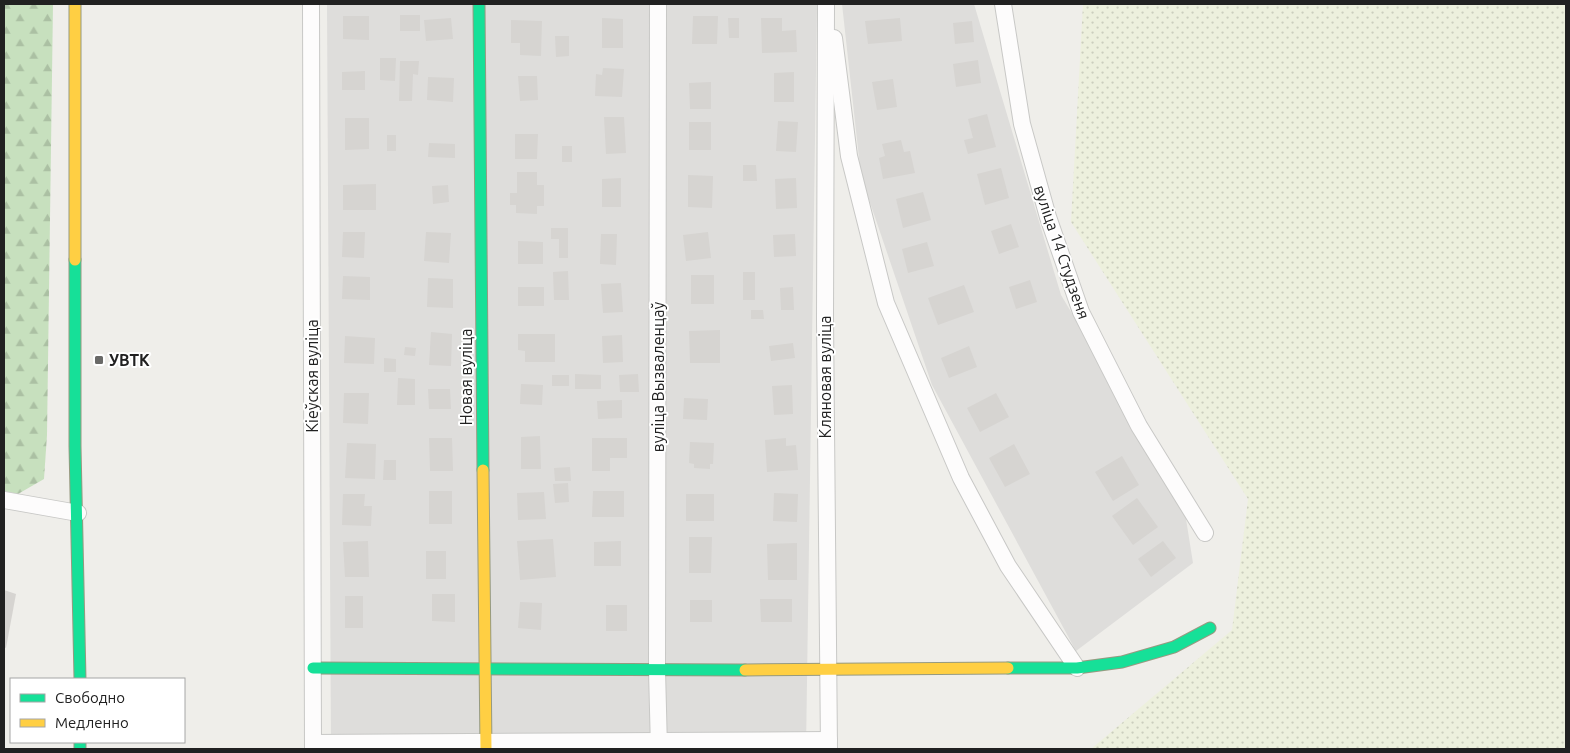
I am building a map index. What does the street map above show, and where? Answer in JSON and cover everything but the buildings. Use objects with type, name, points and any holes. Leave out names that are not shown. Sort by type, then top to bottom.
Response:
[{"type":"street","points":[[75,4],[75,446],[78,513],[80,678]]},
{"type":"street","name":"Кіеўская вуліца","points":[[311,4],[313,746]]},
{"type":"street","name":"Новая вуліца","points":[[480,4],[486,745]]},
{"type":"street","name":"вуліца Вызваленцаў","points":[[658,4],[657,670],[659,745]]},
{"type":"street","name":"Кляновая вуліца","points":[[826,4],[825,329],[829,745]]},
{"type":"street","points":[[830,4],[849,156],[886,304],[961,478],[1008,566],[1077,668]]},
{"type":"street","name":"вуліца 14 Студзеня","points":[[1003,4],[1022,124],[1048,217],[1081,312],[1139,426],[1204,532]]},
{"type":"street","points":[[4,500],[78,513]]},
{"type":"street","points":[[313,668],[657,670],[1077,668],[1122,662],[1174,647],[1210,628]]},
{"type":"street","points":[[313,746],[829,745]]},
{"type":"shaded area","points":[[327,4],[817,4],[806,749],[331,749]]},
{"type":"shaded area","points":[[842,4],[974,4],[1061,295],[1183,500],[1193,563],[1076,651],[932,385],[861,176]]},
{"type":"green space","points":[[4,4],[53,4],[47,435],[44,479],[18,494],[4,491]]},
{"type":"green space","points":[[1083,4],[1566,4],[1566,749],[1091,749],[1232,630],[1248,499],[1071,222]]},
{"type":"traffic: fast","points":[[479,4],[483,470]]},
{"type":"traffic: fast","points":[[75,260],[75,446],[80,678]]},
{"type":"traffic: fast","points":[[1008,668],[1077,668],[1122,662],[1174,647],[1210,628]]},
{"type":"traffic: fast","points":[[313,668],[745,670]]},
{"type":"traffic: fast","points":[[80,743],[80,749]]},
{"type":"traffic: slow","points":[[75,4],[75,260]]},
{"type":"traffic: slow","points":[[483,470],[486,749]]},
{"type":"traffic: slow","points":[[745,670],[1008,668]]},
{"type":"place","name":"УВТК","points":[[99,360]]}]
